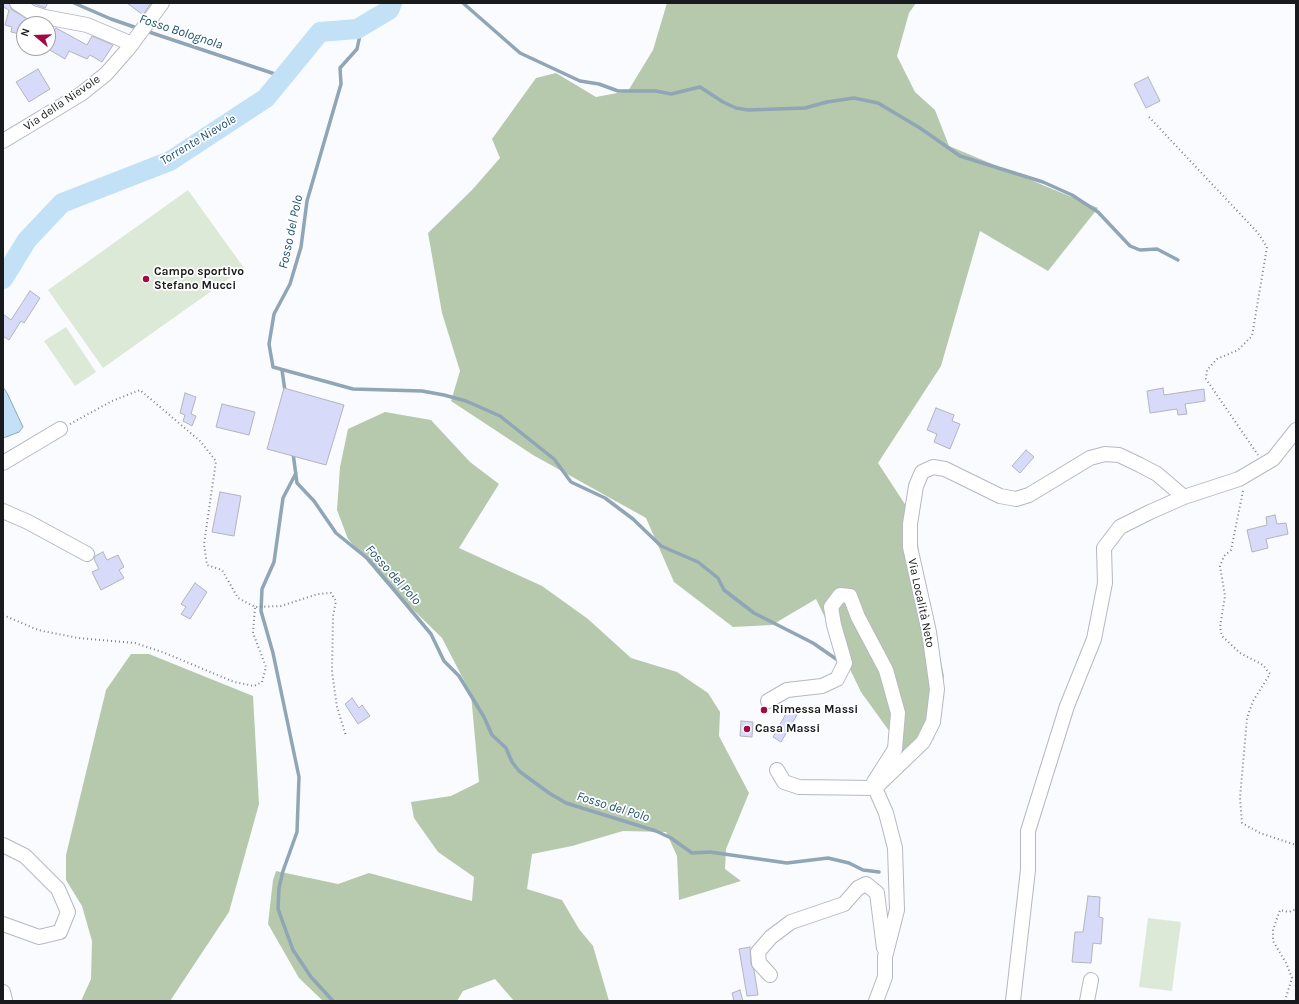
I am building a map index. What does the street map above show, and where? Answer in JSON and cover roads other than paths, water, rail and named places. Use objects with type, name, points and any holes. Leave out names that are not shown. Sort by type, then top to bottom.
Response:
[{"type":"street","points":[[17,3],[32,13],[87,25],[134,40]]},
{"type":"street","name":"Via della Nievole","points":[[3,142],[81,94],[106,74],[162,3]]},
{"type":"street","points":[[3,463],[60,429]]},
{"type":"street","points":[[1013,1001],[1028,870],[1028,831],[1067,706],[1094,639],[1105,583],[1104,548],[1120,527],[1184,497],[1216,488],[1247,474],[1273,459],[1296,430]]},
{"type":"street","name":"Via Località Neto","points":[[874,788],[923,742],[933,722],[937,689],[928,632],[910,547],[910,524],[916,486],[922,472],[933,467],[945,469],[1000,496],[1016,500],[1029,495],[1090,458],[1105,454],[1119,455],[1157,474],[1184,497]]},
{"type":"street","points":[[3,511],[28,522],[87,554]]},
{"type":"street","points":[[768,701],[787,690],[822,686],[837,679],[845,662],[834,625],[831,607],[840,595],[850,596],[858,617],[886,670],[898,713],[895,749],[874,782],[874,788],[886,813],[895,848],[896,910],[885,957]]},
{"type":"street","points":[[777,770],[784,782],[799,787],[874,788]]},
{"type":"street","points":[[3,845],[26,856],[58,889],[68,912],[60,932],[39,937],[3,924]]},
{"type":"street","points":[[770,975],[758,963],[758,952],[771,937],[791,922],[844,904],[858,888],[866,884],[877,893],[885,957],[884,977],[876,1001]]},
{"type":"street","points":[[1087,1001],[1091,980]]},
{"type":"street","points":[[3,992],[4,1001]]},
{"type":"water","points":[[3,387],[23,427],[19,432],[3,438]]},
{"type":"waterway","name":"Fosso Bolognola","points":[[74,3],[111,19],[140,29]]},
{"type":"waterway","name":"Torrente Nievole","points":[[3,279],[27,240],[62,203],[170,161],[266,98],[320,32],[357,29],[389,10],[392,3]]},
{"type":"waterway","points":[[463,3],[520,53],[580,81],[599,84],[618,91],[656,91],[671,94],[700,87],[723,102],[736,108],[748,110],[805,108],[827,102],[854,98],[878,103],[920,128],[960,156],[1043,182],[1072,195],[1098,212],[1130,246],[1140,250],[1157,249],[1178,260]]},
{"type":"waterway","points":[[362,26],[357,49],[340,68],[341,84],[307,201],[301,247],[290,284],[274,314],[269,344],[273,367],[353,389],[422,391],[444,395],[466,401],[500,416],[554,459],[571,482],[605,498],[633,519],[661,546],[698,562],[718,578],[724,590],[754,613],[813,643],[839,661]]},
{"type":"waterway","name":"Fosso Bolognola","points":[[146,31],[284,77]]},
{"type":"waterway","name":"Fosso del Polo","points":[[282,370],[285,391]]},
{"type":"waterway","name":"Fosso del Polo","points":[[293,453],[297,483],[314,501],[336,533],[368,559],[431,634],[444,661],[459,676],[484,717],[492,735],[506,748],[512,762],[519,771],[549,793],[566,803],[656,831],[671,838],[692,853],[710,852],[787,863],[828,858],[849,863],[863,870],[879,872]]},
{"type":"waterway","points":[[296,473],[283,498],[274,562],[262,589],[261,611],[273,653],[299,777],[297,832],[283,871],[279,888],[278,909],[293,950],[311,977],[333,1001]]},
{"type":"place","name":"Campo sportivo Stefano Mucci","points":[[146,279]]},
{"type":"place","name":"Rimessa Massi","points":[[764,710]]},
{"type":"place","name":"Casa Massi","points":[[747,729]]}]
